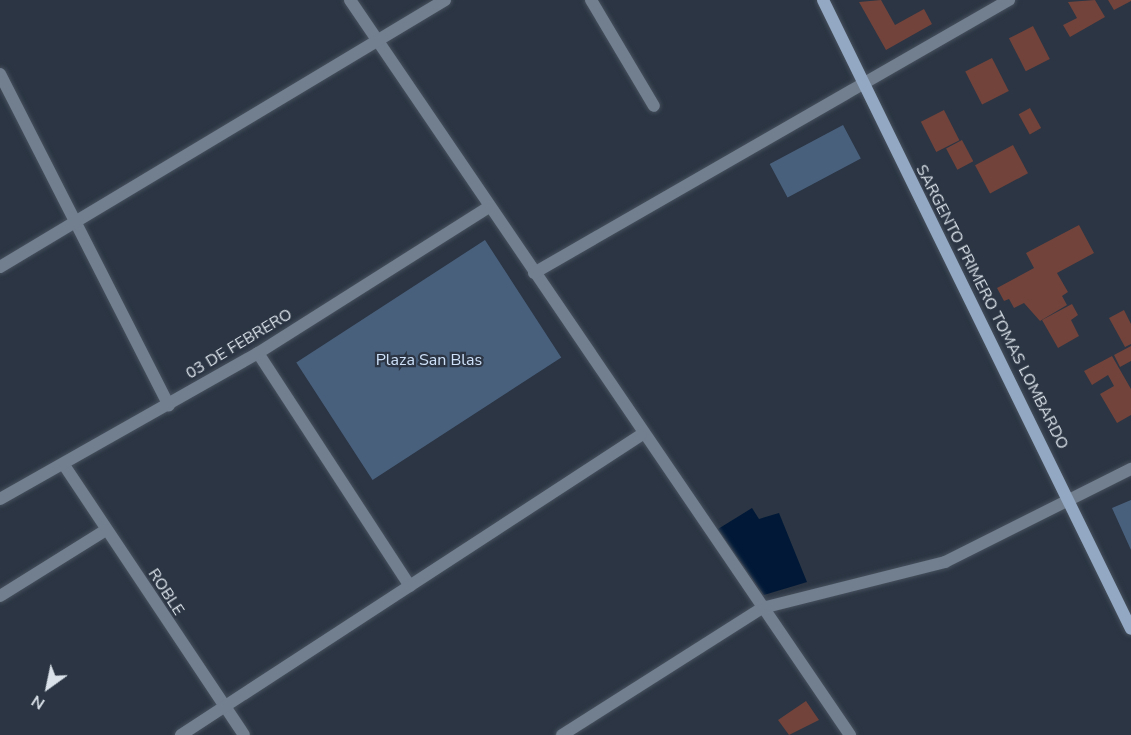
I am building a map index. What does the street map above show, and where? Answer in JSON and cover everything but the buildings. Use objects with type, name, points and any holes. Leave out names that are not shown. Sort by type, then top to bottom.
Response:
[{"type":"street","points":[[350,0],[641,435],[850,735]]},
{"type":"street","points":[[0,267],[445,0]]},
{"type":"street","points":[[591,0],[654,105]]},
{"type":"street","name":"SARGENTO PRIMERO TOMAS LOMBARDO","points":[[823,0],[861,81],[1071,501],[1131,629]]},
{"type":"street","points":[[534,273],[861,81],[1009,0]]},
{"type":"street","points":[[0,74],[73,224],[169,405]]},
{"type":"street","name":"03 DE FEBRERO","points":[[0,499],[258,354],[489,207]]},
{"type":"street","points":[[258,354],[410,586]]},
{"type":"street","points":[[182,735],[641,435]]},
{"type":"street","name":"ROBLE","points":[[64,465],[223,708],[244,735]]},
{"type":"street","points":[[562,735],[762,608],[945,562],[1131,469]]},
{"type":"street","points":[[0,596],[106,530]]},
{"type":"green space","points":[[843,125],[861,159],[788,198],[770,164]]},
{"type":"green space","name":"Plaza San Blas","points":[[485,240],[561,357],[373,480],[296,363]]},
{"type":"green space","points":[[1131,500],[1131,550],[1112,508]]},
{"type":"shaded area","points":[[752,508],[759,519],[779,513],[807,582],[764,595],[718,529]]}]
